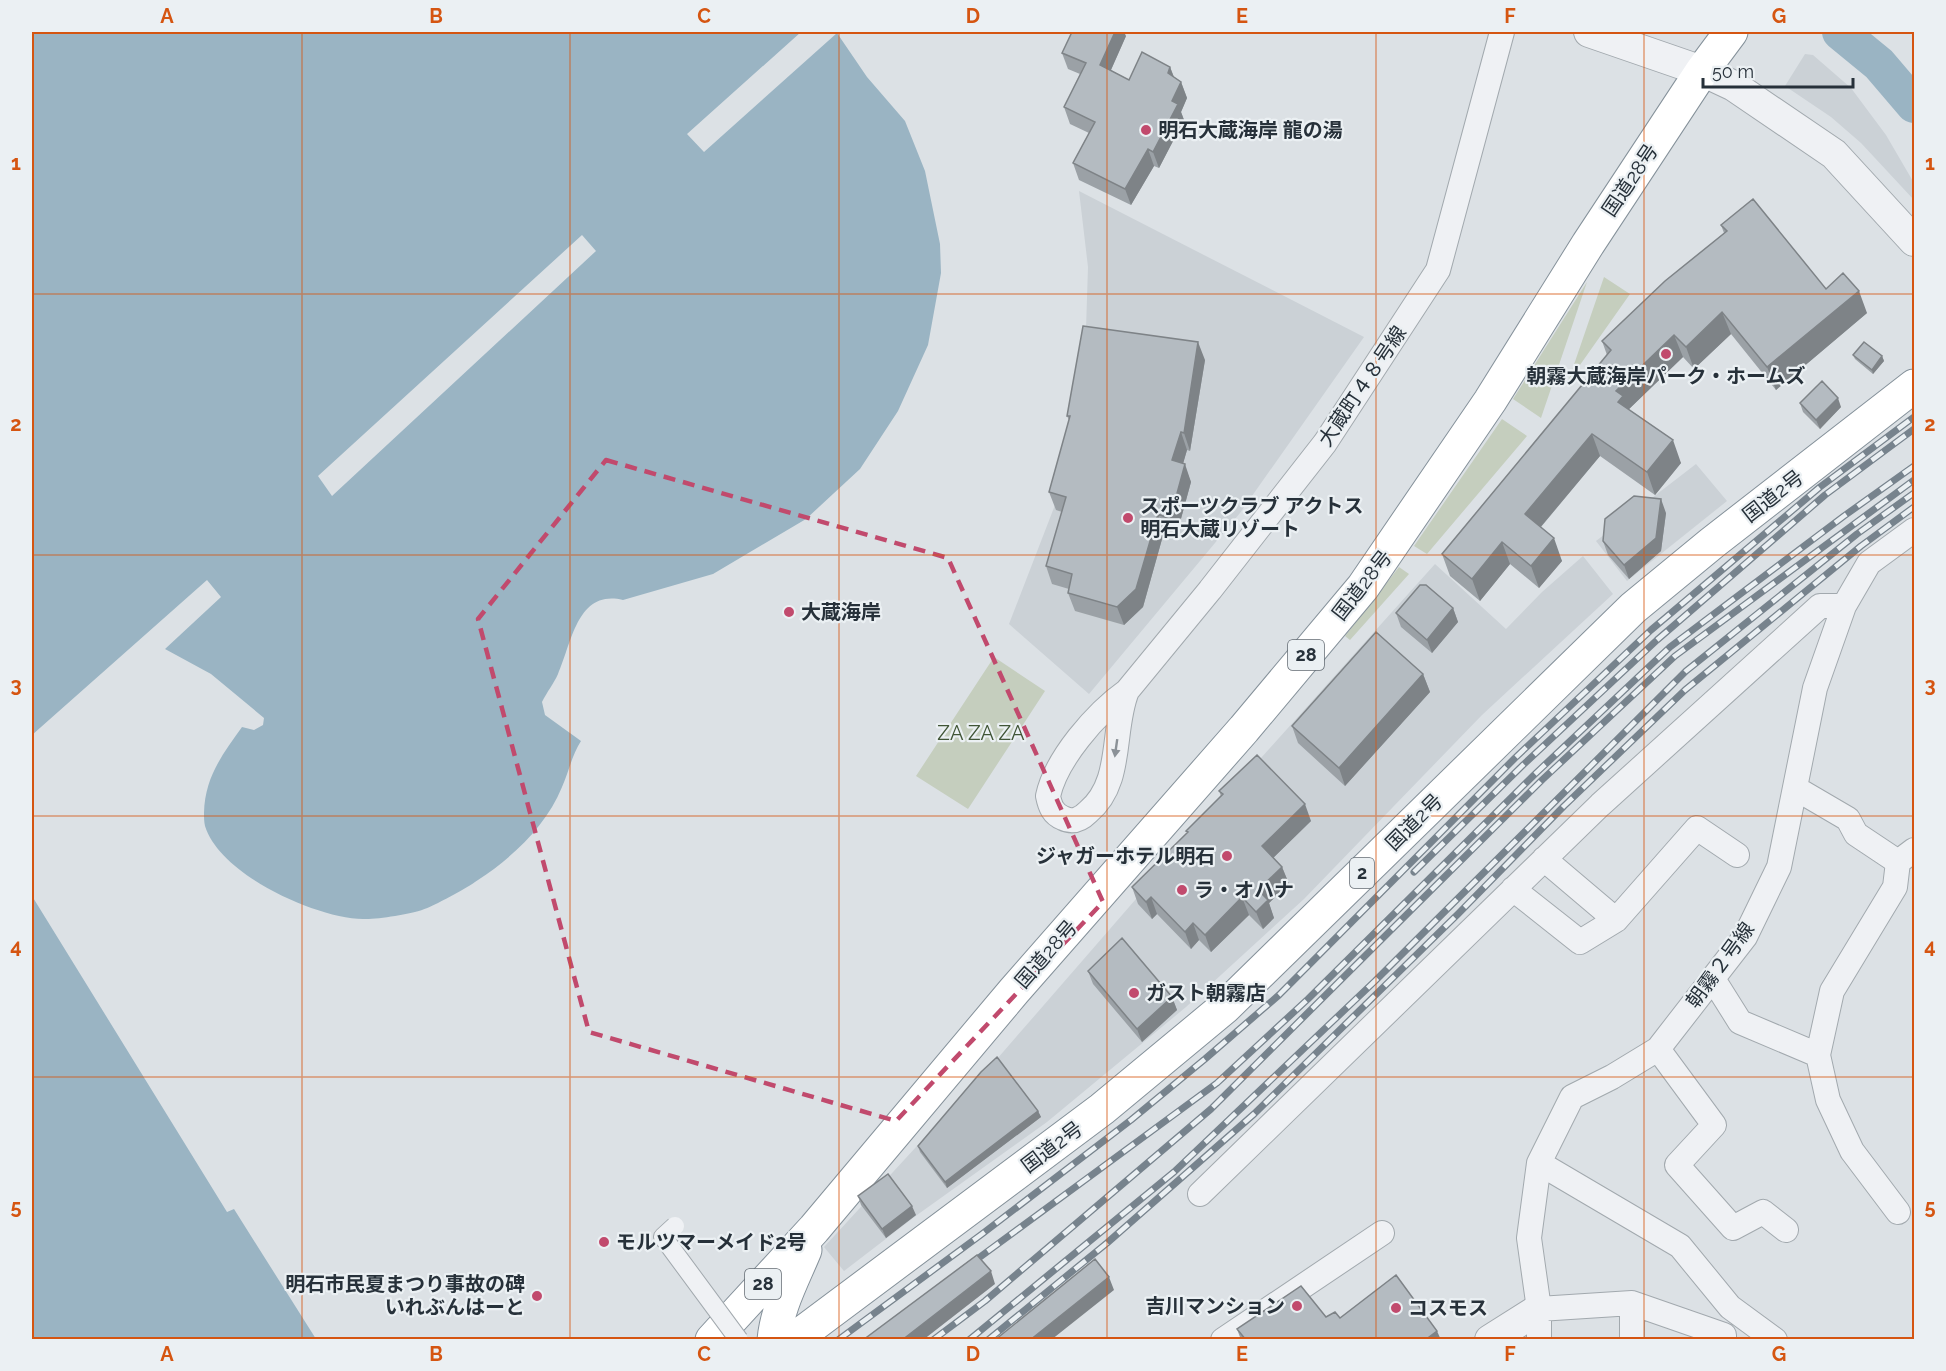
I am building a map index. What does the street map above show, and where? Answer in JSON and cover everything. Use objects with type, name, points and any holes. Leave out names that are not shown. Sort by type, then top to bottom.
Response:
[{"type":"highway","name":"国道28号","points":[[712,1340],[814,1229],[1014,991],[1244,729],[1363,587],[1490,401],[1588,244],[1702,71],[1731,32]]},
{"type":"highway","name":"国道2号","points":[[793,1340],[1102,1109],[1225,1007],[1633,608],[1712,543],[1914,386]]},
{"type":"highway","name":"国道28号","points":[[774,1340],[775,1326],[785,1296],[814,1229]]},
{"type":"highway","points":[[800,1262],[802,1278],[810,1290],[824,1298],[844,1303]]},
{"type":"street","name":"大蔵町４８号線","points":[[1127,690],[1120,707],[1110,784],[1091,810],[1081,818],[1070,821],[1062,818],[1055,813],[1048,796],[1058,768],[1078,740],[1112,701],[1127,690],[1210,590],[1325,443],[1438,270],[1502,32]]},
{"type":"street","points":[[1589,32],[1702,71],[1734,86],[1834,154],[1914,242]]},
{"type":"street","name":"朝霧２号線","points":[[1539,1340],[1539,1310],[1529,1238],[1539,1163],[1572,1097],[1612,1077],[1658,1048],[1745,937],[1779,867],[1815,688],[1844,606],[1869,563],[1914,530]]},
{"type":"street","points":[[1200,1194],[1600,805],[1820,606],[1844,606]]},
{"type":"street","points":[[1795,788],[1848,819],[1856,834],[1906,856],[1895,887],[1832,991],[1818,1055],[1828,1100],[1852,1151],[1898,1212]]},
{"type":"street","points":[[1513,889],[1580,942],[1616,920],[1697,828],[1737,855]]},
{"type":"street","points":[[1544,859],[1616,920]]},
{"type":"street","points":[[1713,979],[1740,1022],[1818,1055]]},
{"type":"street","points":[[1658,1048],[1714,1125],[1677,1165],[1733,1228],[1763,1212],[1786,1230]]},
{"type":"street","points":[[1539,1163],[1680,1246],[1730,1307],[1775,1340]]},
{"type":"street","points":[[675,1226],[663,1237],[739,1340]]},
{"type":"street","points":[[1223,1340],[1382,1233]]},
{"type":"street","points":[[1632,1303],[1632,1340]]},
{"type":"street","points":[[1490,1340],[1539,1310],[1632,1303],[1724,1335],[1724,1340]]},
{"type":"highlighted area","points":[[606,460],[948,558],[1103,902],[896,1121],[589,1032],[478,619]]},
{"type":"shaded area","points":[[1805,54],[1813,55],[1851,88],[1886,135],[1914,183],[1914,200],[1861,143],[1831,117],[1785,86]]},
{"type":"shaded area","points":[[1079,191],[1364,337],[1240,513],[1089,694],[1009,624],[1055,505],[1085,360],[1088,267]]},
{"type":"shaded area","points":[[1696,464],[1727,501],[1627,581],[1596,541]]},
{"type":"shaded area","points":[[1583,556],[1613,594],[1482,715],[1304,899],[1186,1007],[1047,1122],[917,1215],[844,1271],[824,1247],[997,1059],[1182,846],[1435,564],[1506,629],[1542,592]]},
{"type":"green space","points":[[1604,277],[1630,294],[1568,382]]},
{"type":"green space","points":[[1587,282],[1541,418],[1513,399]]},
{"type":"green space","points":[[1502,419],[1527,436],[1427,554],[1414,546]]},
{"type":"green space","points":[[1399,567],[1409,574],[1350,640],[1345,636]]},
{"type":"green space","name":"ZA ZA ZA","points":[[994,657],[1045,691],[968,809],[916,776]]},
{"type":"water","points":[[32,32],[801,32],[687,134],[704,152],[837,33],[867,77],[905,121],[925,171],[940,244],[941,273],[928,345],[898,411],[860,469],[806,519],[713,574],[623,600],[608,599],[595,603],[586,610],[578,621],[558,674],[542,702],[545,715],[581,741],[547,815],[516,851],[473,883],[434,905],[409,913],[368,919],[343,917],[296,902],[249,877],[229,861],[214,844],[205,826],[205,800],[211,777],[221,757],[242,727],[254,730],[263,725],[264,718],[211,674],[165,649],[221,597],[207,580],[32,735]],"holes":[[[582,235],[596,251],[332,496],[318,476]]]},
{"type":"water","points":[[32,896],[227,1212],[234,1209],[316,1339],[32,1339]]},
{"type":"building","points":[[1072,32],[1115,32],[1100,65],[1129,80],[1142,52],[1170,67],[1168,73],[1181,82],[1172,101],[1178,104],[1153,152],[1148,149],[1125,189],[1073,163],[1095,122],[1064,107],[1086,63],[1062,53]]},
{"type":"building","points":[[1753,199],[1826,289],[1843,273],[1859,291],[1767,367],[1722,312],[1686,347],[1674,335],[1616,391],[1623,396],[1618,402],[1673,440],[1647,472],[1592,434],[1525,514],[1554,538],[1531,566],[1502,542],[1472,579],[1442,554],[1611,350],[1602,341],[1665,281],[1727,231],[1721,225]]},
{"type":"building","points":[[1083,326],[1198,342],[1184,433],[1181,432],[1172,460],[1185,464],[1170,519],[1158,514],[1136,589],[1117,607],[1068,593],[1072,574],[1046,566],[1066,497],[1049,492],[1070,416],[1067,416]]},
{"type":"building","points":[[1864,342],[1882,356],[1872,370],[1853,355]]},
{"type":"building","points":[[1822,381],[1838,398],[1816,420],[1800,403]]},
{"type":"building","points":[[1634,496],[1661,499],[1656,538],[1624,565],[1603,541],[1605,519]]},
{"type":"building","points":[[1420,585],[1426,585],[1453,608],[1427,640],[1396,613]]},
{"type":"building","points":[[1376,632],[1423,674],[1339,768],[1292,726]]},
{"type":"building","points":[[1257,755],[1305,804],[1262,846],[1282,867],[1258,890],[1268,900],[1256,912],[1242,897],[1205,935],[1193,923],[1185,932],[1151,897],[1146,902],[1132,887],[1188,832],[1186,831],[1223,794],[1219,791]]},
{"type":"building","points":[[1122,938],[1172,997],[1137,1029],[1088,971]]},
{"type":"building","points":[[997,1057],[1038,1111],[945,1182],[918,1146],[981,1072]]},
{"type":"building","points":[[888,1174],[912,1206],[882,1229],[858,1196]]},
{"type":"building","points":[[977,1255],[991,1271],[902,1340],[863,1340]]},
{"type":"building","points":[[1095,1259],[1109,1277],[1030,1340],[995,1340]]},
{"type":"building","points":[[1396,1275],[1437,1331],[1425,1340],[1246,1340],[1237,1329],[1301,1286],[1326,1317],[1335,1312],[1340,1318]]},
{"type":"waterway","points":[[1840,32],[1879,64],[1914,105]]},
{"type":"railway","points":[[838,1340],[1131,1120],[1205,1059],[1279,995],[1515,758],[1651,630],[1820,487],[1914,417]]},
{"type":"railway","points":[[1414,872],[1523,765],[1657,640],[1825,495],[1914,429]]},
{"type":"railway","points":[[965,1268],[1217,1083],[1308,999],[1534,775],[1670,647],[1914,466]]},
{"type":"railway","points":[[933,1340],[985,1301],[1211,1109],[1542,780],[1675,656],[1914,480]]},
{"type":"railway","points":[[969,1340],[1174,1172],[1375,981],[1686,671],[1857,534],[1914,493]]},
{"type":"railway","points":[[988,1340],[1107,1243],[1254,1114],[1458,914],[1564,806],[1685,690],[1861,546],[1914,507]]},
{"type":"place","name":"明石大蔵海岸 龍の湯","points":[[1146,130]]},
{"type":"place","name":"朝霧大蔵海岸パーク・ホームズ","points":[[1666,354]]},
{"type":"place","name":"スポーツクラブ アクトス 明石大蔵リゾート","points":[[1128,518]]},
{"type":"place","name":"大蔵海岸","points":[[789,612]]},
{"type":"place","name":"ジャガーホテル明石","points":[[1227,856]]},
{"type":"place","name":"ラ・オハナ","points":[[1182,890]]},
{"type":"place","name":"ガスト朝霧店","points":[[1134,993]]},
{"type":"place","name":"モルツマーメイド2号","points":[[604,1242]]},
{"type":"place","name":"明石市民夏まつり事故の碑 いれぶんはーと","points":[[537,1296]]},
{"type":"place","name":"吉川マンション","points":[[1297,1306]]},
{"type":"place","name":"コスモス","points":[[1396,1308]]}]
